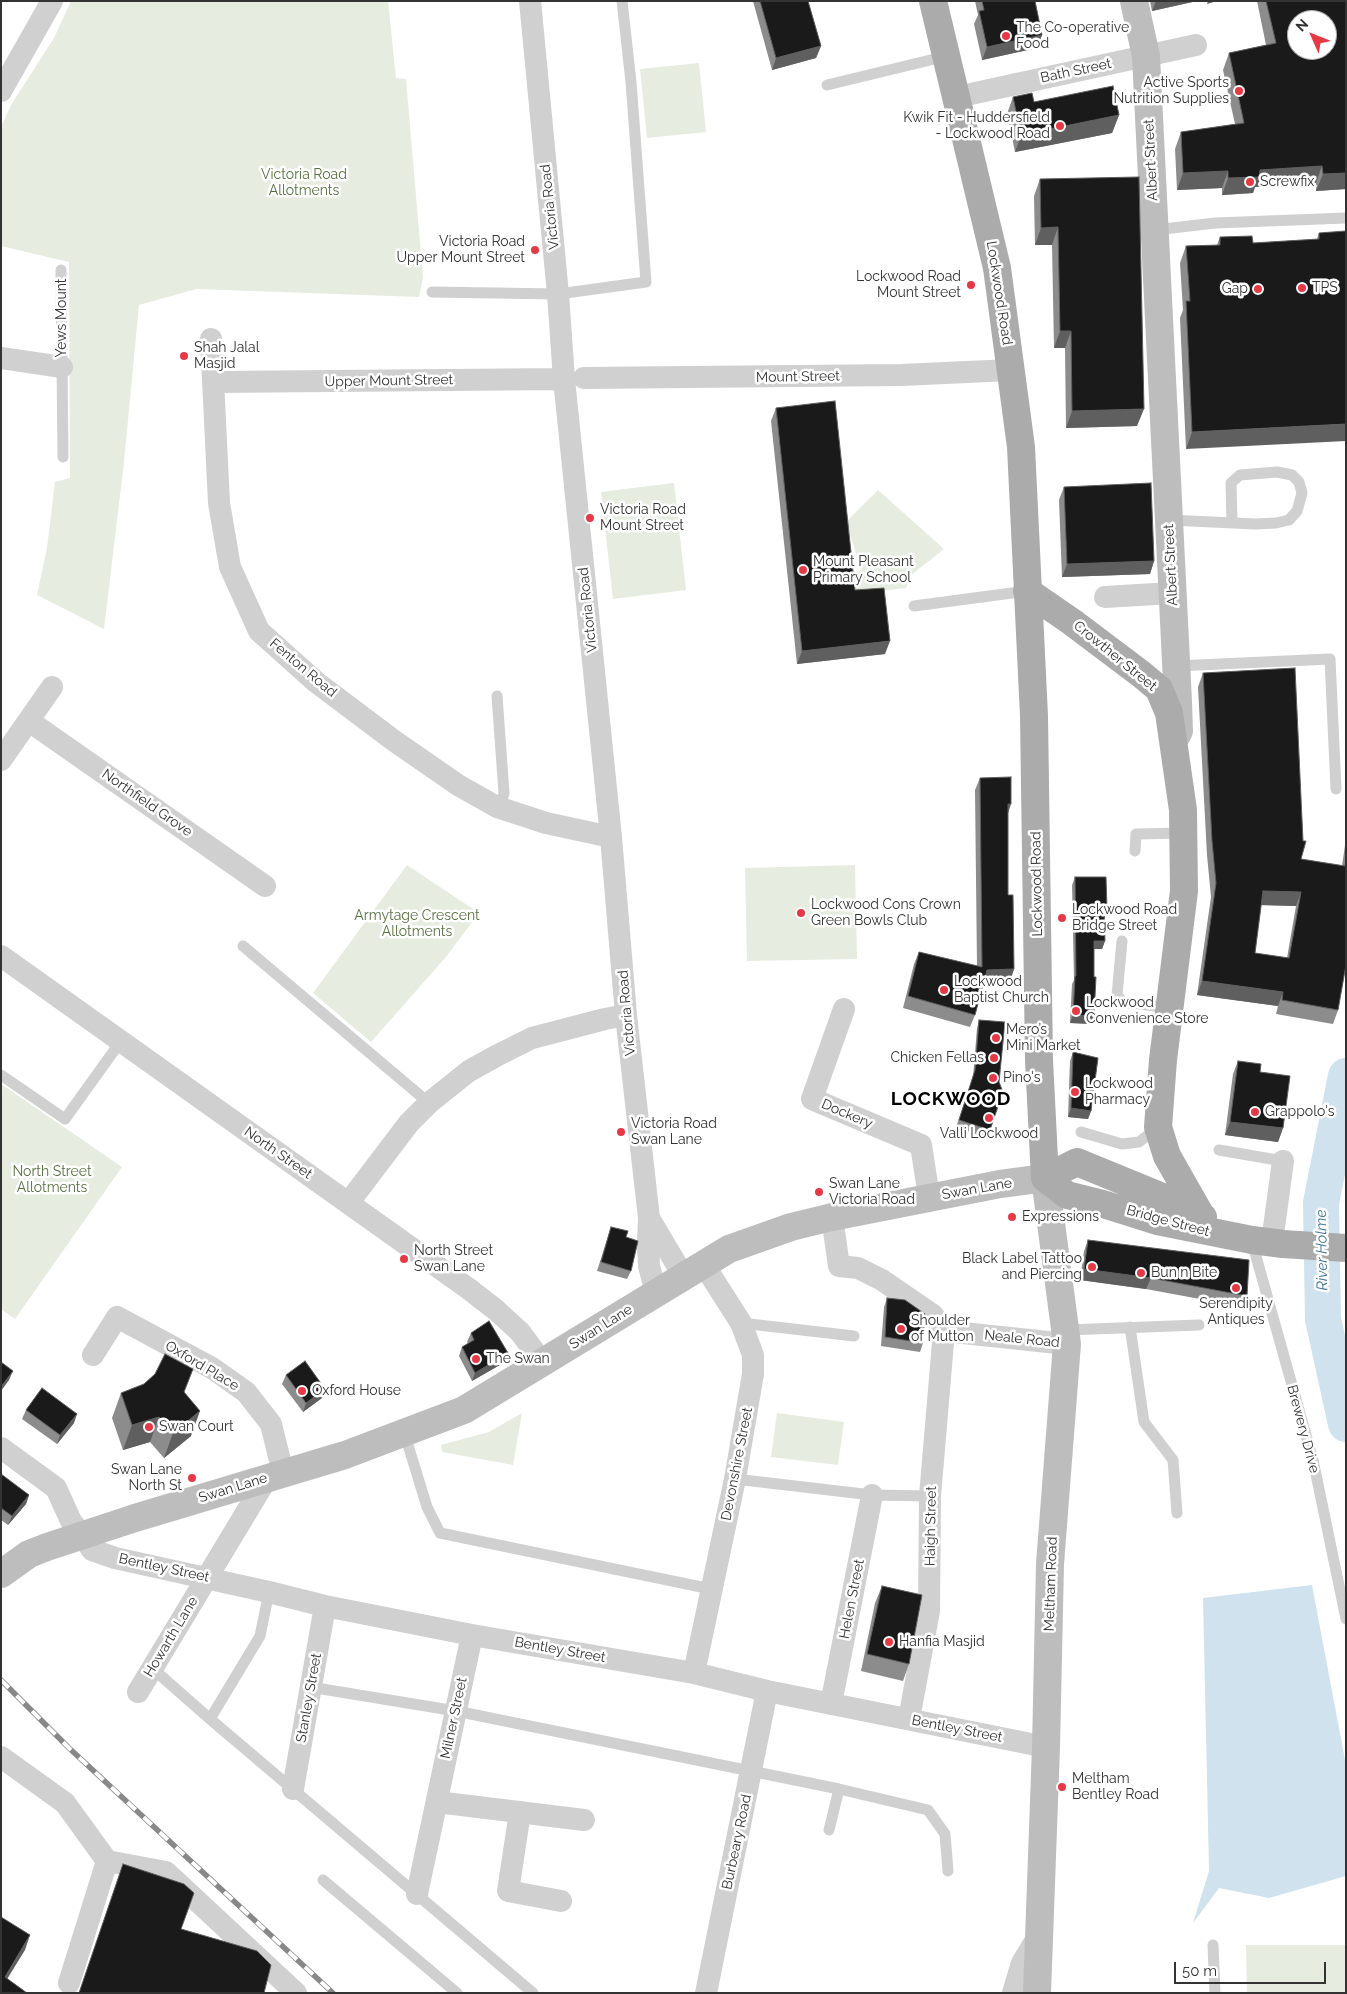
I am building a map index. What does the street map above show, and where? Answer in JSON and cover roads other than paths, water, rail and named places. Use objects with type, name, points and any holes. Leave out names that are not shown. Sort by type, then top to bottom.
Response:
[{"type":"main road","name":"Lockwood Road","points":[[933,1],[997,268],[1021,447],[1034,716],[1040,1060],[1045,1178]]},
{"type":"main road","name":"Crowther Street","points":[[1027,591],[1072,622],[1159,690],[1169,713],[1175,742]]},
{"type":"main road","name":"Albert Street","points":[[1175,742],[1183,810],[1184,891],[1154,1137],[1200,1214]]},
{"type":"main road","name":"Bridge Street","points":[[1077,1162],[1178,1203],[1200,1214],[1220,1234],[1156,1220],[1067,1195],[1045,1178],[1077,1162]]},
{"type":"main road","points":[[1220,1234],[1269,1242],[1346,1248]]},
{"type":"street","points":[[2,86],[24,53],[52,1]]},
{"type":"street","name":"Victoria Road","points":[[530,1],[558,294],[574,379],[626,1015],[649,1218],[648,1244],[650,1266],[656,1293]]},
{"type":"street","name":"Albert Street","points":[[1134,1],[1146,56],[1178,702],[1179,731],[1175,742]]},
{"type":"street","name":"Bath Street","points":[[957,97],[1196,45]]},
{"type":"street","name":"Fenton Road","points":[[211,339],[219,503],[230,567],[259,631],[316,682],[393,740],[458,785],[500,808],[546,823],[611,837]]},
{"type":"street","name":"Yews Mount","points":[[1,358],[62,367]]},
{"type":"street","name":"Mount Street","points":[[574,379],[882,376],[1011,370]]},
{"type":"street","name":"Upper Mount Street","points":[[214,382],[574,379]]},
{"type":"street","points":[[1105,597],[1172,593]]},
{"type":"street","points":[[4,751],[29,721],[52,687]]},
{"type":"street","name":"Northfield Grove","points":[[29,721],[264,886]]},
{"type":"street","name":"North Street","points":[[1,956],[209,1105],[350,1202],[496,1310],[520,1332],[543,1363]]},
{"type":"street","name":"Dockery","points":[[844,1009],[812,1099],[921,1145],[929,1197]]},
{"type":"street","points":[[350,1202],[409,1123],[429,1103],[469,1071],[532,1038],[605,1018],[626,1015]]},
{"type":"street","points":[[1269,1242],[1283,1161]]},
{"type":"street","name":"Swan Lane","points":[[1,1574],[29,1554],[47,1547],[135,1518],[345,1455],[464,1410],[728,1249],[791,1227],[832,1217],[1000,1184],[1045,1178]]},
{"type":"street","name":"Meltham Road","points":[[1037,1993],[1046,1747],[1050,1564],[1066,1337],[1045,1178]]},
{"type":"street","points":[[832,1217],[839,1266],[858,1268],[882,1280],[933,1314],[944,1331]]},
{"type":"street","name":"Victoria Road","points":[[649,1218],[694,1271]]},
{"type":"street","name":"Devonshire Street","points":[[694,1271],[741,1322],[753,1355],[753,1374],[735,1479],[694,1673]]},
{"type":"street","name":"Oxford Place","points":[[93,1355],[116,1317],[212,1368],[246,1392],[272,1424],[275,1476]]},
{"type":"street","name":"Neale Road","points":[[944,1331],[1066,1337]]},
{"type":"street","name":"Haigh Street","points":[[909,1719],[930,1611],[930,1496],[944,1331]]},
{"type":"street","name":"Bentley Street","points":[[1,1448],[56,1488],[70,1521],[84,1536],[92,1550],[115,1558],[206,1577],[325,1606],[472,1635],[694,1673],[766,1691],[1046,1747]]},
{"type":"street","name":"Howarth Lane","points":[[138,1692],[206,1577],[275,1476]]},
{"type":"street","name":"Helen Street","points":[[831,1704],[872,1495]]},
{"type":"street","name":"Stanley Street","points":[[293,1789],[325,1606]]},
{"type":"street","name":"Milner Street","points":[[417,1894],[472,1635]]},
{"type":"street","name":"Burbeary Road","points":[[706,1993],[752,1772],[766,1691]]},
{"type":"street","points":[[1,1758],[65,1803],[107,1861],[166,1872],[296,1993]]},
{"type":"street","points":[[437,1802],[584,1820]]},
{"type":"street","points":[[520,1812],[508,1891],[561,1901]]},
{"type":"street","points":[[69,1983],[107,1861]]},
{"type":"street","points":[[1013,1993],[1022,1963],[1039,1935]]},
{"type":"lane","points":[[432,292],[558,294],[646,282],[622,1]]},
{"type":"lane","points":[[827,84],[947,56]]},
{"type":"lane","points":[[1155,230],[1215,223],[1346,218]]},
{"type":"lane","name":"Yews Mount","points":[[61,270],[62,457]]},
{"type":"lane","points":[[1169,520],[1232,523],[1276,523],[1288,520],[1297,511],[1302,493],[1298,482],[1292,475],[1277,472],[1240,475],[1231,484],[1232,523]]},
{"type":"lane","points":[[914,606],[1027,591]]},
{"type":"lane","points":[[1176,666],[1330,660],[1336,789]]},
{"type":"lane","points":[[497,696],[504,793],[500,808]]},
{"type":"lane","points":[[1135,852],[1136,834],[1184,833]]},
{"type":"lane","points":[[1122,941],[1117,995],[1124,1002],[1170,1008]]},
{"type":"lane","points":[[243,946],[429,1103]]},
{"type":"lane","points":[[1,1075],[65,1119],[121,1041]]},
{"type":"lane","points":[[1081,1132],[1122,1144],[1139,1142],[1154,1137]]},
{"type":"lane","points":[[1219,1150],[1239,1156],[1283,1161]]},
{"type":"lane","name":"Brewery Drive","points":[[1269,1242],[1346,1620]]},
{"type":"lane","points":[[741,1322],[854,1336]]},
{"type":"lane","points":[[1066,1337],[1130,1327],[1199,1325]]},
{"type":"lane","points":[[1130,1327],[1144,1422],[1173,1460],[1176,1513]]},
{"type":"lane","points":[[404,1432],[427,1507],[440,1533],[711,1589]]},
{"type":"lane","points":[[735,1479],[872,1495],[930,1496]]},
{"type":"lane","points":[[210,1719],[260,1636],[269,1592]]},
{"type":"lane","points":[[152,1668],[533,1993]]},
{"type":"lane","points":[[310,1687],[456,1711],[928,1810],[946,1834],[948,1870]]},
{"type":"lane","points":[[829,1830],[839,1790]]},
{"type":"lane","points":[[323,1880],[457,1993]]},
{"type":"lane","points":[[1213,1945],[1215,1993]]},
{"type":"water","points":[[1312,1585],[1346,1765],[1346,1876],[1269,1898],[1219,1888],[1193,1923],[1209,1871],[1203,1598]]},
{"type":"waterway","name":"River Holme","points":[[1346,1076],[1321,1203],[1323,1319],[1346,1424]]},
{"type":"railway","points":[[1,1680],[69,1748],[333,1993]]},
{"type":"place","name":"The Co-operative Food","points":[[1006,36]]},
{"type":"place","name":"Active Sports Nutrition Supplies","points":[[1239,91]]},
{"type":"place","name":"Kwik Fit - Huddersfield - Lockwood Road","points":[[1060,126]]},
{"type":"place","name":"Screwfix","points":[[1250,182]]},
{"type":"place","name":"Victoria Road Upper Mount Street","points":[[535,250]]},
{"type":"place","name":"Lockwood Road Mount Street","points":[[971,285]]},
{"type":"place","name":"TPS","points":[[1302,288]]},
{"type":"place","name":"Gap","points":[[1258,289]]},
{"type":"place","name":"Shah Jalal Masjid","points":[[184,356]]},
{"type":"place","name":"Victoria Road Mount Street","points":[[590,518]]},
{"type":"place","name":"Mount Pleasant Primary School","points":[[803,570]]},
{"type":"place","name":"Lockwood Cons Crown Green Bowls Club","points":[[801,913]]},
{"type":"place","name":"Lockwood Road Bridge Street","points":[[1062,918]]},
{"type":"place","name":"Lockwood Baptist Church","points":[[944,990]]},
{"type":"place","name":"Lockwood Convenience Store","points":[[1076,1011]]},
{"type":"place","name":"Mero’s Mini Market","points":[[996,1038]]},
{"type":"place","name":"Chicken Fellas","points":[[994,1058]]},
{"type":"place","name":"Pino's","points":[[993,1078]]},
{"type":"place","name":"Lockwood Pharmacy","points":[[1075,1092]]},
{"type":"place","name":"Grappolo's","points":[[1255,1112]]},
{"type":"place","name":"Valli Lockwood","points":[[989,1118]]},
{"type":"place","name":"Victoria Road Swan Lane","points":[[621,1132]]},
{"type":"place","name":"Swan Lane Victoria Road","points":[[819,1192]]},
{"type":"place","name":"Expressions","points":[[1012,1217]]},
{"type":"place","name":"North Street Swan Lane","points":[[404,1259]]},
{"type":"place","name":"Black Label Tattoo and Piercing","points":[[1092,1267]]},
{"type":"place","name":"Bun n Bite","points":[[1141,1273]]},
{"type":"place","name":"Serendipity Antiques","points":[[1236,1288]]},
{"type":"place","name":"Shoulder of Mutton","points":[[901,1329]]},
{"type":"place","name":"The Swan","points":[[476,1359]]},
{"type":"place","name":"Oxford House","points":[[302,1391]]},
{"type":"place","name":"Swan Court","points":[[149,1427]]},
{"type":"place","name":"Swan Lane North St","points":[[192,1478]]},
{"type":"place","name":"Hanfia Masjid","points":[[889,1642]]},
{"type":"place","name":"Meltham Bentley Road","points":[[1062,1787]]},
{"type":"district","name":"LOCKWOOD","points":[[951,1099]]},
{"type":"park label","name":"Victoria Road Allotments","points":[[304,184]]},
{"type":"park label","name":"Armytage Crescent Allotments","points":[[417,924]]},
{"type":"park label","name":"North Street Allotments","points":[[52,1180]]}]
